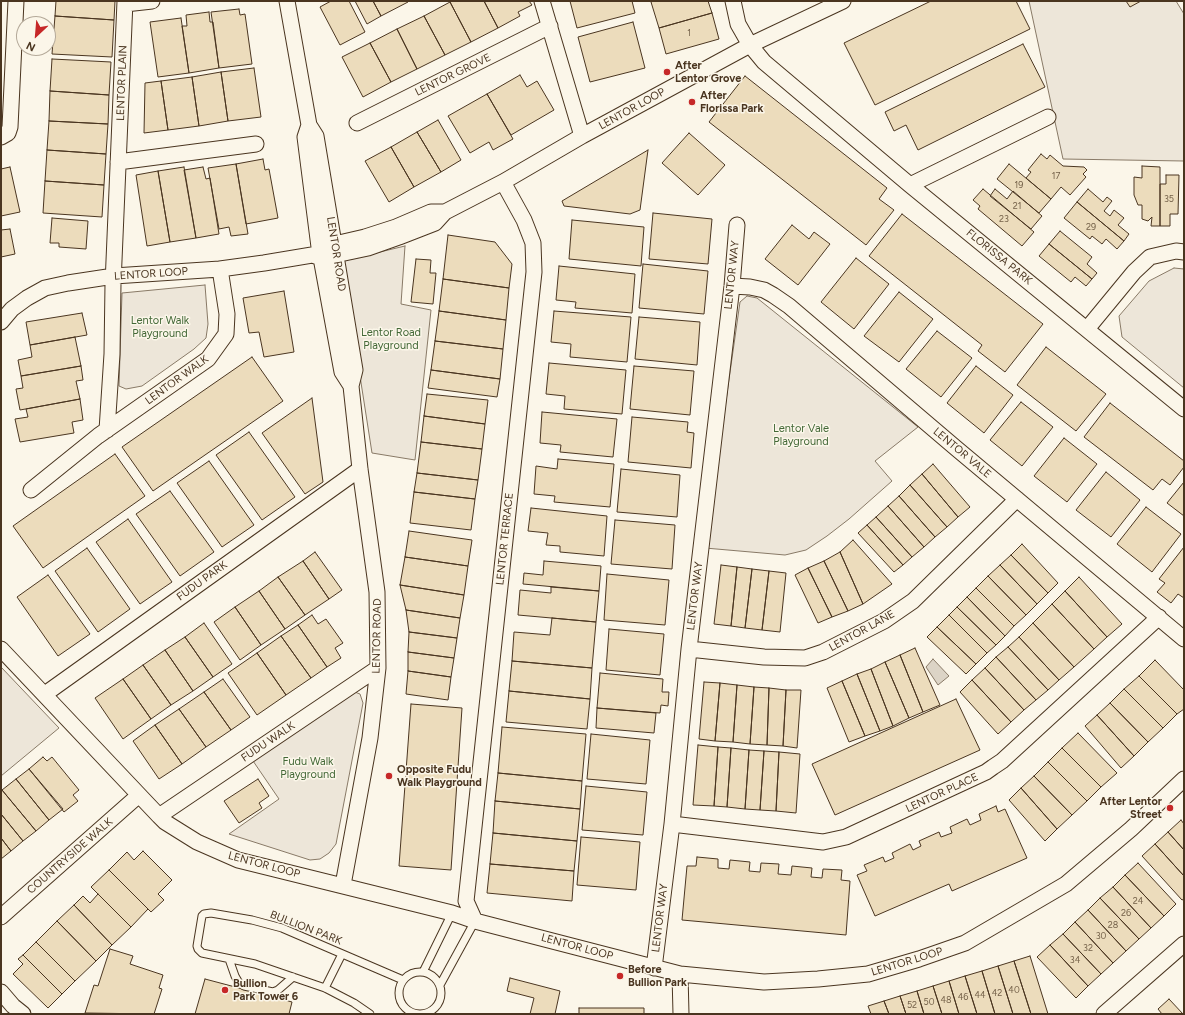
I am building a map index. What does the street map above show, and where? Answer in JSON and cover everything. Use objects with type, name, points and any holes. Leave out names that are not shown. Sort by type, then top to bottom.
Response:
[{"type":"street","points":[[1,137],[8,134],[10,127],[16,1]]},
{"type":"street","name":"LENTOR PLAIN","points":[[114,276],[125,2],[152,1]]},
{"type":"street","name":"LENTOR ROAD","points":[[287,1],[308,125],[305,137],[325,252],[342,372],[350,386],[377,592],[378,668],[370,738],[343,885]]},
{"type":"street","points":[[542,1],[582,136]]},
{"type":"street","name":"FLORISSA PARK","points":[[733,1],[738,24],[750,45],[764,62],[1184,409]]},
{"type":"street","name":"LENTOR LOOP","points":[[1,322],[12,310],[27,298],[45,288],[114,276],[220,269],[264,264],[325,252],[396,227],[431,212],[445,212],[503,182],[582,136],[750,45],[843,1]]},
{"type":"street","name":"LENTOR GROVE","points":[[357,122],[550,26]]},
{"type":"street","points":[[910,184],[1048,117]]},
{"type":"street","points":[[118,162],[256,144]]},
{"type":"street","name":"LENTOR TERRACE","points":[[466,901],[534,272],[532,243],[524,220],[503,182]]},
{"type":"street","name":"LENTOR WAY","points":[[654,968],[672,824],[689,649],[732,286],[737,225]]},
{"type":"street","points":[[1087,329],[1134,272],[1150,257],[1176,251],[1184,252]]},
{"type":"street","name":"LENTOR WALK","points":[[31,490],[107,430],[208,359],[226,334],[227,314],[220,269]]},
{"type":"street","points":[[107,430],[112,354],[114,276]]},
{"type":"street","name":"LENTOR VALE","points":[[732,286],[750,287],[764,290],[773,294],[789,306],[1017,500],[1184,639]]},
{"type":"street","name":"FUDU PARK","points":[[45,694],[360,469]]},
{"type":"street","name":"LENTOR LANE","points":[[689,649],[764,657],[805,658],[823,652],[884,621],[913,601],[1017,500]]},
{"type":"street","name":"LENTOR PLACE","points":[[672,824],[823,842],[846,837],[986,772],[1002,761],[1159,617]]},
{"type":"street","name":"LENTOR LOOP","points":[[1,649],[164,822],[197,842],[238,860],[452,913],[475,921],[680,974],[764,982],[861,975],[919,959],[965,943],[1066,884],[1131,829],[1184,779]]},
{"type":"street","name":"FUDU WALK","points":[[159,816],[378,668]]},
{"type":"street","name":"COUNTRYSIDE WALK","points":[[1,917],[139,795]]},
{"type":"street","points":[[452,913],[466,901],[475,921]]},
{"type":"street","points":[[1104,1014],[1184,944]]},
{"type":"street","points":[[680,974],[681,1014]]},
{"type":"street","points":[[1,992],[13,1006],[23,1014]]},
{"type":"lane","name":"BULLION PARK","points":[[370,1014],[354,1003],[325,988],[255,964],[207,955],[198,949],[197,946],[200,919],[204,914],[212,913],[252,920],[282,928],[403,980]]},
{"type":"lane","points":[[423,972],[452,913]]},
{"type":"lane","points":[[440,985],[475,921]]},
{"type":"lane","points":[[325,988],[342,954]]},
{"type":"lane","points":[[229,959],[235,976],[239,983],[244,986],[273,992],[278,990],[293,977]]},
{"type":"lane","points":[[423,972],[430,974],[436,979],[440,985],[441,992],[440,999],[433,1012],[418,1014],[410,1012],[405,1008],[400,1001],[399,994],[403,980],[408,975],[423,972]]},
{"type":"green space","points":[[1029,1],[1176,1],[1184,14],[1184,161],[1063,159]]},
{"type":"green space","name":"Lentor Road Playground","points":[[405,246],[401,304],[431,310],[415,460],[372,453],[342,261]]},
{"type":"green space","points":[[1174,268],[1184,269],[1184,388],[1122,337],[1119,316],[1149,281]]},
{"type":"green space","name":"Lentor Walk Playground","points":[[205,285],[208,324],[206,338],[194,349],[142,386],[126,389],[119,386],[122,293]]},
{"type":"green space","name":"Lentor Vale Playground","points":[[747,296],[757,298],[918,427],[875,461],[892,481],[849,519],[827,536],[806,550],[785,555],[705,548],[740,302]]},
{"type":"green space","points":[[1,667],[59,728],[1,776]]},
{"type":"green space","name":"Fudu Walk Playground","points":[[352,691],[360,694],[363,703],[336,844],[329,853],[320,859],[310,860],[229,834],[279,799],[251,758]]},
{"type":"shaded area","points":[[933,659],[949,676],[938,685],[926,667]]},
{"type":"building","points":[[56,1],[115,1],[114,20],[55,16]]},
{"type":"building","points":[[331,1],[349,1],[365,32],[340,45],[320,7]]},
{"type":"building","points":[[355,1],[373,1],[381,16],[367,24]]},
{"type":"building","points":[[373,1],[408,1],[408,2],[381,16]]},
{"type":"building","points":[[484,1],[498,28],[471,42],[450,2]]},
{"type":"building","points":[[484,1],[529,1],[532,5],[518,12],[520,16],[498,28]]},
{"type":"building","points":[[570,1],[632,1],[635,13],[577,28]]},
{"type":"building","points":[[708,1],[712,13],[659,28],[651,2]]},
{"type":"building","points":[[931,1],[1016,1],[1030,29],[875,105],[844,43]]},
{"type":"building","points":[[1126,1],[1141,1],[1130,7]]},
{"type":"building","points":[[450,2],[471,42],[445,55],[424,16]]},
{"type":"building","points":[[239,9],[240,15],[245,14],[252,64],[219,68],[211,12]]},
{"type":"building","points":[[209,12],[210,22],[213,22],[219,68],[189,73],[182,26],[187,26],[186,15]]},
{"type":"building","points":[[712,13],[719,39],[666,54],[659,28]]},
{"type":"building","points":[[56,16],[114,20],[112,57],[56,54]]},
{"type":"building","points":[[424,16],[445,55],[417,69],[397,29]]},
{"type":"building","points":[[181,18],[189,73],[158,77],[150,22]]},
{"type":"building","points":[[633,22],[645,68],[590,82],[578,37]]},
{"type":"building","points":[[397,29],[417,69],[391,82],[370,43]]},
{"type":"building","points":[[370,43],[391,82],[363,97],[342,57]]},
{"type":"building","points":[[1023,44],[1045,87],[918,150],[906,125],[894,131],[885,112]]},
{"type":"building","points":[[52,59],[111,62],[109,95],[50,91]]},
{"type":"building","points":[[254,68],[261,117],[228,121],[221,72]]},
{"type":"building","points":[[221,72],[228,121],[199,126],[192,77]]},
{"type":"building","points":[[520,75],[527,87],[537,81],[554,110],[511,135],[487,94]]},
{"type":"building","points":[[745,76],[887,188],[879,199],[894,210],[866,245],[709,122]]},
{"type":"building","points":[[192,77],[199,126],[168,130],[161,81]]},
{"type":"building","points":[[161,81],[168,130],[144,133],[145,83]]},
{"type":"building","points":[[50,91],[109,95],[108,124],[49,121]]},
{"type":"building","points":[[487,94],[513,139],[493,150],[489,142],[470,153],[448,116]]},
{"type":"building","points":[[438,120],[461,160],[441,172],[417,132]]},
{"type":"building","points":[[49,121],[108,124],[106,154],[47,150]]},
{"type":"building","points":[[417,132],[441,172],[414,187],[391,147]]},
{"type":"building","points":[[689,133],[725,165],[698,195],[662,163]]},
{"type":"building","points":[[391,147],[414,187],[389,202],[365,161]]},
{"type":"building","points":[[47,150],[106,154],[104,185],[45,181]]},
{"type":"building","points":[[648,150],[640,210],[630,214],[564,206],[562,201]]},
{"type":"building","points":[[1041,154],[1047,159],[1050,155],[1063,166],[1084,167],[1087,170],[1083,174],[1086,177],[1070,195],[1061,187],[1051,199],[1026,178],[1031,172],[1028,170]]},
{"type":"building","points":[[263,159],[265,170],[269,169],[278,218],[246,224],[236,164]]},
{"type":"building","points":[[236,164],[248,234],[231,236],[229,227],[219,229],[208,168]]},
{"type":"building","points":[[1009,164],[1051,199],[1039,213],[997,179]]},
{"type":"building","points":[[1142,166],[1160,167],[1160,226],[1151,226],[1152,217],[1148,221],[1142,219],[1142,205],[1138,205],[1134,195],[1134,177],[1142,178]]},
{"type":"building","points":[[10,167],[20,212],[1,216],[1,169]]},
{"type":"building","points":[[184,167],[196,238],[170,242],[158,171]]},
{"type":"building","points":[[203,167],[206,179],[210,178],[219,234],[196,238],[184,170]]},
{"type":"building","points":[[158,171],[170,242],[147,246],[136,175]]},
{"type":"building","points":[[1166,175],[1179,175],[1178,214],[1170,214],[1170,226],[1160,226],[1160,184],[1166,184]]},
{"type":"building","points":[[45,181],[104,185],[102,217],[43,213]]},
{"type":"building","points":[[983,189],[1034,232],[1022,246],[978,209],[980,206],[973,200]]},
{"type":"building","points":[[995,189],[1007,199],[1013,191],[1042,216],[1031,229],[990,196]]},
{"type":"building","points":[[1088,189],[1103,202],[1107,197],[1112,201],[1104,211],[1110,216],[1114,210],[1124,218],[1118,225],[1129,234],[1124,241],[1077,202]]},
{"type":"building","points":[[1077,202],[1124,241],[1117,249],[1106,239],[1102,244],[1092,236],[1090,239],[1064,218]]},
{"type":"building","points":[[653,213],[712,219],[708,264],[649,259]]},
{"type":"building","points":[[902,214],[1043,324],[1005,372],[978,351],[982,345],[869,256]]},
{"type":"building","points":[[52,218],[88,221],[86,249],[59,247],[59,243],[50,243]]},
{"type":"building","points":[[572,220],[644,227],[641,266],[569,259]]},
{"type":"building","points":[[792,225],[809,239],[814,232],[830,244],[798,285],[765,259]]},
{"type":"building","points":[[10,229],[15,254],[1,257],[1,230]]},
{"type":"building","points":[[1060,231],[1092,257],[1087,264],[1097,273],[1092,279],[1049,244]]},
{"type":"building","points":[[448,235],[495,242],[512,264],[509,288],[443,279]]},
{"type":"building","points":[[1049,244],[1092,279],[1086,286],[1075,277],[1071,282],[1039,256]]},
{"type":"building","points":[[856,258],[889,284],[854,329],[821,302]]},
{"type":"building","points":[[416,259],[431,260],[430,273],[436,273],[433,304],[411,302]]},
{"type":"building","points":[[643,264],[708,271],[704,314],[639,308]]},
{"type":"building","points":[[559,266],[635,274],[632,313],[575,308],[576,302],[556,300]]},
{"type":"building","points":[[443,279],[509,288],[506,320],[439,311]]},
{"type":"building","points":[[284,291],[294,352],[264,357],[259,332],[249,333],[243,298]]},
{"type":"building","points":[[899,292],[933,319],[899,362],[864,336]]},
{"type":"building","points":[[439,311],[506,320],[503,349],[435,341]]},
{"type":"building","points":[[554,311],[631,317],[627,362],[570,357],[571,344],[551,342]]},
{"type":"building","points":[[82,313],[87,335],[30,345],[26,322]]},
{"type":"building","points":[[639,317],[700,322],[697,365],[635,359]]},
{"type":"building","points":[[937,331],[972,358],[941,397],[906,369]]},
{"type":"building","points":[[75,337],[81,366],[21,376],[18,360],[32,357],[30,345]]},
{"type":"building","points":[[435,341],[503,349],[500,379],[431,370]]},
{"type":"building","points":[[1046,347],[1106,394],[1076,431],[1017,385]]},
{"type":"building","points":[[252,357],[283,401],[153,491],[122,447]]},
{"type":"building","points":[[549,363],[626,370],[622,414],[564,409],[565,396],[546,394]]},
{"type":"building","points":[[81,366],[83,380],[76,381],[80,399],[20,410],[16,389],[23,388],[21,376]]},
{"type":"building","points":[[634,366],[694,371],[690,415],[630,409]]},
{"type":"building","points":[[976,366],[1013,395],[984,433],[947,403]]},
{"type":"building","points":[[431,370],[500,379],[497,397],[428,388]]},
{"type":"building","points":[[427,394],[488,400],[485,424],[424,416]]},
{"type":"building","points":[[312,398],[323,482],[305,494],[262,433]]},
{"type":"building","points":[[80,399],[83,420],[72,422],[74,433],[20,442],[15,419],[28,417],[26,409]]},
{"type":"building","points":[[1021,402],[1053,427],[1022,466],[990,440]]},
{"type":"building","points":[[1110,403],[1184,461],[1184,467],[1170,485],[1162,479],[1153,490],[1084,437]]},
{"type":"building","points":[[542,412],[617,419],[613,457],[560,452],[561,445],[540,443]]},
{"type":"building","points":[[424,416],[485,424],[482,449],[421,442]]},
{"type":"building","points":[[632,417],[688,422],[687,432],[694,433],[691,468],[628,462]]},
{"type":"building","points":[[249,432],[295,497],[262,520],[216,455]]},
{"type":"building","points":[[1064,438],[1097,464],[1067,502],[1034,476]]},
{"type":"building","points":[[421,442],[482,449],[478,480],[417,473]]},
{"type":"building","points":[[115,454],[145,496],[43,568],[13,526]]},
{"type":"building","points":[[558,459],[614,464],[610,507],[554,502],[555,496],[534,494],[536,466],[557,469]]},
{"type":"building","points":[[209,461],[254,525],[222,547],[177,483]]},
{"type":"building","points":[[933,464],[970,507],[958,517],[922,474]]},
{"type":"building","points":[[621,469],[680,475],[677,517],[617,512]]},
{"type":"building","points":[[1106,472],[1140,500],[1111,537],[1076,510]]},
{"type":"building","points":[[417,473],[478,480],[475,499],[414,492]]},
{"type":"building","points":[[922,474],[958,517],[947,527],[910,485]]},
{"type":"building","points":[[1184,482],[1184,516],[1167,503]]},
{"type":"building","points":[[910,485],[947,527],[935,537],[899,496]]},
{"type":"building","points":[[170,491],[214,552],[180,576],[136,514]]},
{"type":"building","points":[[414,492],[475,499],[471,530],[410,523]]},
{"type":"building","points":[[899,496],[935,537],[924,547],[888,506]]},
{"type":"building","points":[[888,506],[924,547],[912,557],[876,517]]},
{"type":"building","points":[[1146,507],[1181,534],[1152,572],[1117,544]]},
{"type":"building","points":[[531,508],[607,516],[604,556],[560,552],[560,546],[546,545],[548,533],[528,531]]},
{"type":"building","points":[[876,517],[912,557],[903,565],[867,525]]},
{"type":"building","points":[[128,519],[172,582],[140,604],[96,542]]},
{"type":"building","points":[[615,520],[675,525],[672,569],[611,564]]},
{"type":"building","points":[[867,525],[903,565],[894,572],[858,533]]},
{"type":"building","points":[[409,531],[472,540],[468,566],[405,557]]},
{"type":"building","points":[[853,540],[892,584],[863,604],[840,552]]},
{"type":"building","points":[[1022,544],[1058,583],[1048,593],[1011,555]]},
{"type":"building","points":[[1184,547],[1184,598],[1178,594],[1171,603],[1157,592],[1165,583],[1159,579]]},
{"type":"building","points":[[87,548],[130,609],[98,632],[55,571]]},
{"type":"building","points":[[315,552],[342,590],[329,599],[303,561]]},
{"type":"building","points":[[840,552],[863,604],[848,611],[824,561]]},
{"type":"building","points":[[1011,555],[1048,593],[1037,604],[1000,565]]},
{"type":"building","points":[[405,557],[468,566],[464,595],[400,585]]},
{"type":"building","points":[[303,561],[329,599],[305,615],[278,577]]},
{"type":"building","points":[[544,561],[601,566],[599,591],[523,584],[524,573],[543,575]]},
{"type":"building","points":[[824,561],[848,611],[832,617],[808,568]]},
{"type":"building","points":[[721,565],[737,567],[731,626],[714,624]]},
{"type":"building","points":[[1000,565],[1037,604],[1026,615],[988,576]]},
{"type":"building","points":[[737,567],[752,569],[745,628],[731,626]]},
{"type":"building","points":[[808,568],[832,617],[818,623],[795,575]]},
{"type":"building","points":[[752,569],[769,571],[762,630],[745,628]]},
{"type":"building","points":[[769,571],[786,573],[780,632],[762,630]]},
{"type":"building","points":[[607,574],[669,580],[665,625],[604,620]]},
{"type":"building","points":[[48,575],[90,634],[58,656],[17,597]]},
{"type":"building","points":[[988,576],[1026,615],[1014,626],[976,588]]},
{"type":"building","points":[[278,577],[305,615],[285,629],[259,591]]},
{"type":"building","points":[[1079,577],[1122,624],[1107,637],[1065,591]]},
{"type":"building","points":[[400,585],[464,595],[460,618],[406,610]]},
{"type":"building","points":[[551,587],[599,591],[596,622],[518,615],[520,590],[551,593]]},
{"type":"building","points":[[976,588],[1014,626],[1005,636],[967,597]]},
{"type":"building","points":[[259,591],[285,629],[261,645],[235,607]]},
{"type":"building","points":[[1065,591],[1107,637],[1094,649],[1052,604]]},
{"type":"building","points":[[967,597],[1005,636],[996,645],[957,607]]},
{"type":"building","points":[[1052,604],[1094,649],[1074,667],[1033,623]]},
{"type":"building","points":[[235,607],[261,645],[240,660],[214,622]]},
{"type":"building","points":[[957,607],[996,645],[987,653],[949,615]]},
{"type":"building","points":[[406,610],[460,618],[457,638],[409,632]]},
{"type":"building","points":[[312,615],[318,624],[326,619],[343,643],[335,648],[341,658],[327,667],[298,625]]},
{"type":"building","points":[[949,615],[987,653],[976,664],[937,627]]},
{"type":"building","points":[[552,618],[596,622],[592,668],[512,661],[514,632],[550,635]]},
{"type":"building","points":[[204,623],[232,664],[213,677],[185,637]]},
{"type":"building","points":[[1033,623],[1074,667],[1059,680],[1019,637]]},
{"type":"building","points":[[298,625],[327,667],[311,678],[281,636]]},
{"type":"building","points":[[937,627],[976,664],[966,674],[927,637]]},
{"type":"building","points":[[609,629],[664,634],[660,675],[606,670]]},
{"type":"building","points":[[409,632],[457,638],[454,658],[408,652]]},
{"type":"building","points":[[281,636],[311,678],[286,695],[257,653]]},
{"type":"building","points":[[185,637],[213,677],[193,691],[165,650]]},
{"type":"building","points":[[1019,637],[1059,680],[1048,690],[1008,647]]},
{"type":"building","points":[[1008,647],[1048,690],[1036,700],[996,657]]},
{"type":"building","points":[[915,648],[940,705],[923,712],[900,655]]},
{"type":"building","points":[[165,650],[193,691],[171,705],[143,665]]},
{"type":"building","points":[[408,652],[454,658],[451,677],[408,671]]},
{"type":"building","points":[[257,653],[286,695],[257,715],[228,673]]},
{"type":"building","points":[[900,655],[923,712],[909,718],[885,662]]},
{"type":"building","points":[[996,657],[1036,700],[1024,710],[985,668]]},
{"type":"building","points":[[1155,660],[1184,690],[1184,709],[1177,714],[1139,676]]},
{"type":"building","points":[[512,661],[592,668],[590,699],[509,691]]},
{"type":"building","points":[[885,662],[909,718],[893,726],[871,669]]},
{"type":"building","points":[[143,665],[171,705],[151,719],[123,679]]},
{"type":"building","points":[[985,668],[1024,710],[1011,722],[972,680]]},
{"type":"building","points":[[871,669],[893,726],[880,731],[857,674]]},
{"type":"building","points":[[408,671],[451,677],[448,700],[406,694]]},
{"type":"building","points":[[600,673],[663,679],[662,692],[669,692],[668,706],[661,705],[660,713],[597,708]]},
{"type":"building","points":[[857,674],[880,731],[865,736],[842,681]]},
{"type":"building","points":[[1139,676],[1177,714],[1163,728],[1124,689]]},
{"type":"building","points":[[123,679],[151,719],[123,739],[95,698]]},
{"type":"building","points":[[223,679],[250,717],[231,730],[204,692]]},
{"type":"building","points":[[972,680],[1011,722],[998,734],[960,692]]},
{"type":"building","points":[[842,681],[865,736],[849,742],[827,688]]},
{"type":"building","points":[[704,682],[720,683],[715,741],[699,739]]},
{"type":"building","points":[[720,683],[737,685],[733,742],[715,741]]},
{"type":"building","points":[[737,685],[754,687],[750,744],[733,742]]},
{"type":"building","points":[[754,687],[769,688],[767,745],[750,744]]},
{"type":"building","points":[[769,688],[786,690],[783,746],[767,745]]},
{"type":"building","points":[[1124,689],[1163,728],[1148,742],[1110,703]]},
{"type":"building","points":[[786,690],[801,690],[797,748],[783,746]]},
{"type":"building","points":[[509,691],[590,699],[587,729],[506,722]]},
{"type":"building","points":[[204,692],[231,730],[206,747],[179,709]]},
{"type":"building","points":[[956,699],[980,750],[835,815],[812,764]]},
{"type":"building","points":[[1110,703],[1148,742],[1134,756],[1097,715]]},
{"type":"building","points":[[411,704],[462,708],[451,870],[399,866]]},
{"type":"building","points":[[597,708],[656,713],[654,733],[596,728]]},
{"type":"building","points":[[179,709],[206,747],[182,764],[155,725]]},
{"type":"building","points":[[1097,715],[1134,756],[1121,768],[1085,726]]},
{"type":"building","points":[[155,725],[182,764],[159,779],[133,741]]},
{"type":"building","points":[[502,727],[586,734],[582,781],[498,773]]},
{"type":"building","points":[[1078,733],[1117,773],[1101,787],[1062,748]]},
{"type":"building","points":[[591,734],[650,740],[646,784],[587,779]]},
{"type":"building","points":[[698,745],[718,747],[714,806],[693,805]]},
{"type":"building","points":[[718,747],[731,748],[727,807],[714,806]]},
{"type":"building","points":[[731,748],[749,750],[745,809],[727,807]]},
{"type":"building","points":[[1062,748],[1101,787],[1087,801],[1048,762]]},
{"type":"building","points":[[749,750],[764,751],[760,810],[745,809]]},
{"type":"building","points":[[764,751],[779,752],[776,811],[760,810]]},
{"type":"building","points":[[779,752],[800,754],[796,813],[776,811]]},
{"type":"building","points":[[43,757],[47,761],[52,757],[79,790],[73,795],[78,801],[64,812],[29,769]]},
{"type":"building","points":[[1048,762],[1087,801],[1072,815],[1034,776]]},
{"type":"building","points":[[29,769],[63,809],[49,820],[16,779]]},
{"type":"building","points":[[498,773],[582,781],[580,809],[495,801]]},
{"type":"building","points":[[1034,776],[1072,815],[1057,829],[1021,788]]},
{"type":"building","points":[[16,779],[49,820],[36,831],[2,790]]},
{"type":"building","points":[[258,779],[269,796],[259,803],[262,808],[239,823],[224,801]]},
{"type":"building","points":[[586,786],[647,792],[643,835],[582,830]]},
{"type":"building","points":[[1021,788],[1057,829],[1045,841],[1009,800]]},
{"type":"building","points":[[2,790],[36,831],[23,841],[1,814]]},
{"type":"building","points":[[495,801],[580,809],[577,841],[493,833]]},
{"type":"building","points":[[996,806],[998,812],[1005,809],[1027,858],[952,891],[949,884],[875,916],[857,875],[867,871],[864,865],[883,857],[885,862],[894,858],[892,853],[910,844],[913,850],[921,846],[919,841],[939,832],[941,837],[952,833],[950,827],[967,819],[970,825],[981,820],[979,814]]},
{"type":"building","points":[[1,814],[23,841],[11,851],[1,838]]},
{"type":"building","points":[[1181,820],[1184,824],[1184,850],[1168,832]]},
{"type":"building","points":[[1168,832],[1184,850],[1184,876],[1155,844]]},
{"type":"building","points":[[493,833],[577,841],[574,871],[490,864]]},
{"type":"building","points":[[581,837],[640,842],[636,890],[577,885]]},
{"type":"building","points":[[1,838],[11,851],[1,859]]},
{"type":"building","points":[[1155,844],[1184,876],[1184,899],[1182,900],[1142,856]]},
{"type":"building","points":[[143,851],[172,880],[158,894],[164,900],[151,912],[109,870],[127,852],[134,860]]},
{"type":"building","points":[[697,857],[718,859],[718,868],[729,869],[730,860],[750,862],[749,871],[760,872],[761,863],[779,864],[778,874],[791,875],[792,866],[812,868],[811,877],[822,878],[823,869],[842,870],[841,880],[850,881],[846,935],[682,920],[687,866],[696,866]]},
{"type":"building","points":[[1138,863],[1176,904],[1164,916],[1125,875]]},
{"type":"building","points":[[490,864],[574,871],[572,901],[487,893]]},
{"type":"building","points":[[109,870],[148,909],[131,927],[91,887]]},
{"type":"building","points":[[1125,875],[1164,916],[1151,928],[1113,887]]},
{"type":"building","points":[[1113,887],[1151,928],[1139,939],[1100,898]]},
{"type":"building","points":[[98,894],[131,927],[112,945],[74,905],[83,896],[90,903]]},
{"type":"building","points":[[1100,898],[1139,939],[1126,951],[1088,910]]},
{"type":"building","points":[[74,905],[112,945],[96,961],[57,921]]},
{"type":"building","points":[[1088,910],[1126,951],[1113,963],[1075,922]]},
{"type":"building","points":[[57,921],[96,961],[75,981],[36,942]]},
{"type":"building","points":[[1075,922],[1113,963],[1101,974],[1063,934]]},
{"type":"building","points":[[1063,934],[1101,974],[1088,986],[1050,945]]},
{"type":"building","points":[[36,942],[75,981],[62,994],[23,955]]},
{"type":"building","points":[[1050,945],[1088,986],[1076,998],[1037,957]]},
{"type":"building","points":[[110,949],[133,956],[130,964],[163,975],[159,988],[162,989],[154,1014],[85,1013],[94,985],[98,986]]},
{"type":"building","points":[[23,955],[62,994],[48,1008],[13,974],[23,964],[18,959]]},
{"type":"building","points":[[1030,956],[1048,1014],[1031,1014],[1014,961]]},
{"type":"building","points":[[1014,961],[1031,1014],[1013,1014],[998,966]]},
{"type":"building","points":[[998,966],[1013,1014],[995,1014],[982,971]]},
{"type":"building","points":[[982,971],[995,1014],[977,1014],[965,976]]},
{"type":"building","points":[[965,976],[977,1014],[959,1014],[949,981]]},
{"type":"building","points":[[510,978],[560,991],[555,1014],[530,1014],[534,998],[507,991]]},
{"type":"building","name":"Bullion Park Tower 6","points":[[205,979],[292,1002],[289,1014],[195,1014]]},
{"type":"building","points":[[949,981],[959,1014],[942,1014],[933,986]]},
{"type":"building","points":[[933,986],[942,1014],[924,1014],[917,991]]},
{"type":"building","points":[[917,991],[924,1014],[906,1014],[900,996]]},
{"type":"building","points":[[900,996],[906,1014],[889,1014],[884,1001]]},
{"type":"building","points":[[1169,999],[1183,1014],[1162,1014],[1158,1009]]},
{"type":"building","points":[[884,1001],[889,1014],[871,1014],[868,1006]]},
{"type":"building","points":[[579,1008],[644,1008],[644,1014],[579,1014]]},
{"type":"place","name":"After Lentor Grove","points":[[667,72]]},
{"type":"place","name":"After Florissa Park","points":[[692,102]]},
{"type":"place","name":"Opposite Fudu Walk Playground","points":[[389,776]]},
{"type":"place","name":"After Lentor Street","points":[[1170,808]]},
{"type":"place","name":"Before Bullion Park","points":[[620,976]]},
{"type":"place","name":"Bullion Park Tower 6","points":[[225,990]]}]
